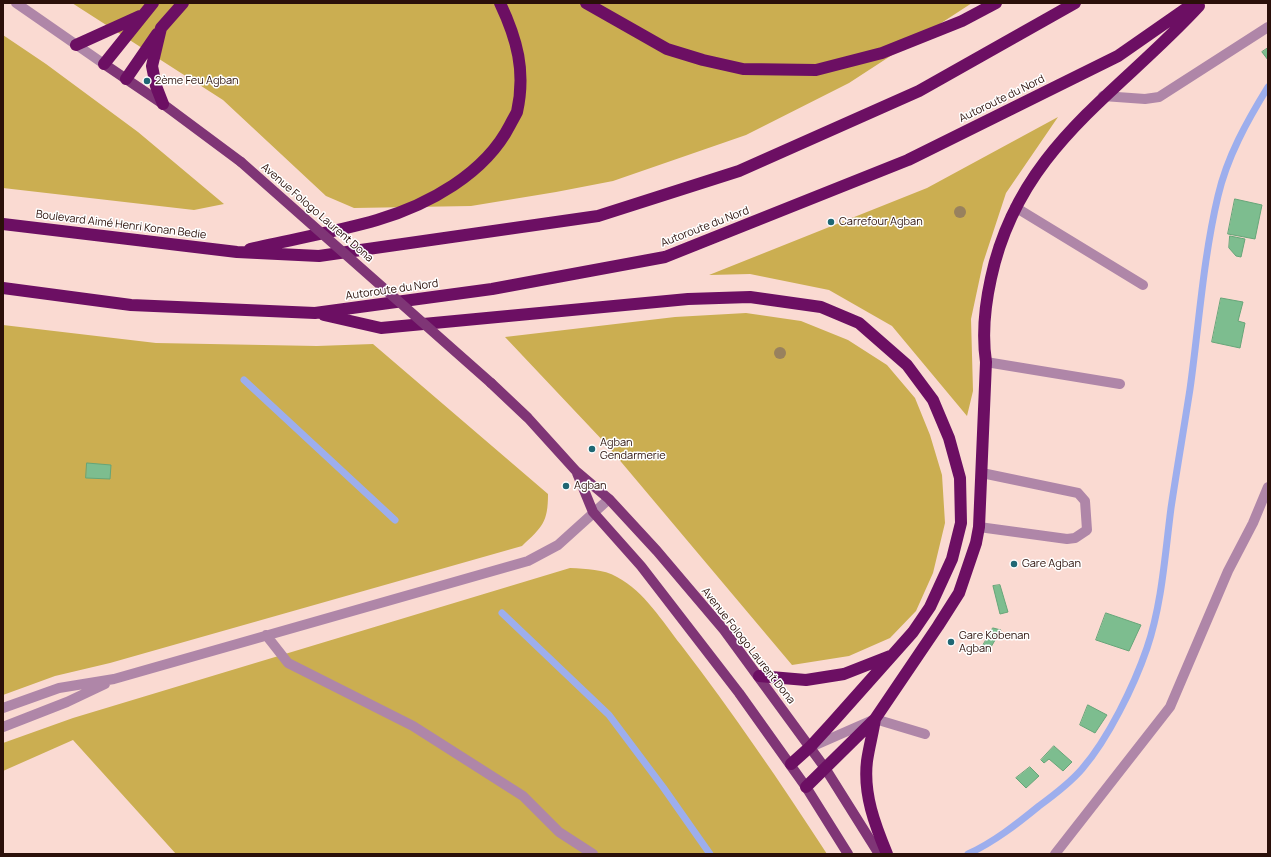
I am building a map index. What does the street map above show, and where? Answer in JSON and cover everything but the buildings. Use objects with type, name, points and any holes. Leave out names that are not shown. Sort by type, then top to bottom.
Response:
[{"type":"highway","points":[[104,64],[153,3]]},
{"type":"highway","points":[[126,79],[161,28],[183,3]]},
{"type":"highway","points":[[237,252],[378,220],[430,199],[470,173],[502,141],[516,112],[520,83],[519,52],[510,25],[500,3]]},
{"type":"highway","points":[[586,3],[667,49],[703,60],[743,69],[816,70],[882,52],[962,21],[996,3]]},
{"type":"highway","points":[[237,252],[319,256],[598,216],[738,171],[897,100],[977,59],[1075,3]]},
{"type":"highway","name":"Autoroute du Nord","points":[[3,288],[130,305],[315,313],[492,289],[665,257],[908,160],[1118,56],[1194,3]]},
{"type":"highway","points":[[806,787],[875,719],[959,593],[980,527],[986,362],[984,344],[988,292],[997,250],[1015,207],[1046,158],[1104,96],[1172,35],[1202,3]]},
{"type":"highway","points":[[76,45],[143,14]]},
{"type":"highway","points":[[161,28],[152,66],[156,86],[163,104]]},
{"type":"highway","name":"Boulevard Aimé Henri Konan Bedie","points":[[3,224],[237,252]]},
{"type":"highway","points":[[315,313],[380,328],[688,299],[750,297],[821,307],[859,323],[907,365],[933,400],[949,438],[960,478],[961,523],[952,559],[930,607],[913,632],[810,747],[791,764]]},
{"type":"highway","points":[[759,676],[806,680],[814,679],[844,674],[893,654]]},
{"type":"highway","points":[[875,719],[867,762],[866,783],[868,800],[887,854]]},
{"type":"main road","name":"Avenue Fologo Laurent Dona","points":[[104,64],[163,104],[241,162],[491,383],[528,418],[576,471],[609,498],[657,551],[714,618],[759,676],[825,768],[879,854]]},
{"type":"main road","name":"Avenue Fologo Laurent Dona","points":[[576,471],[593,512],[646,572],[739,692],[791,764],[848,854]]},
{"type":"street","name":"Avenue Fologo Laurent Dona","points":[[16,3],[104,64]]},
{"type":"street","points":[[1104,96],[1145,99],[1159,97],[1268,27]]},
{"type":"street","points":[[1015,207],[1144,285]]},
{"type":"street","points":[[986,362],[1120,384]]},
{"type":"street","points":[[980,527],[1067,539],[1074,538],[1087,530],[1085,501],[1078,493],[982,473]]},
{"type":"street","points":[[1055,854],[1170,707],[1228,571],[1253,523],[1268,487]]},
{"type":"street","points":[[3,708],[58,688],[114,679],[528,561],[558,545],[609,498]]},
{"type":"street","points":[[266,635],[288,663],[413,726],[523,796],[559,832],[593,854]]},
{"type":"street","points":[[3,727],[67,702],[114,679]]},
{"type":"street","points":[[810,747],[875,719],[925,734]]},
{"type":"shaded area","points":[[72,3],[972,3],[849,83],[746,135],[613,181],[471,206],[354,208],[326,196],[223,100]]},
{"type":"shaded area","points":[[3,35],[46,64],[138,132],[224,204],[194,210],[3,188]]},
{"type":"shaded area","points":[[1058,117],[1006,193],[983,263],[971,319],[973,391],[967,416],[892,326],[829,290],[750,274],[709,275],[927,188]]},
{"type":"shaded area","points":[[746,313],[801,321],[848,340],[887,365],[915,398],[930,435],[942,475],[945,523],[933,573],[916,611],[890,638],[849,656],[792,665],[606,444],[505,337],[675,317]]},
{"type":"shaded area","points":[[3,325],[156,343],[317,346],[373,344],[548,494],[547,512],[545,518],[539,529],[522,546],[110,663],[55,676],[3,695]]},
{"type":"shaded area","points":[[570,568],[595,570],[612,574],[627,583],[645,599],[738,722],[827,854],[176,854],[73,740],[3,771],[3,743],[73,718]]},
{"type":"waterway","points":[[968,854],[987,844],[1014,826],[1062,789],[1082,769],[1092,757],[1111,728],[1142,663],[1152,631],[1160,596],[1171,508],[1190,389],[1205,268],[1218,196],[1232,153],[1268,87]]},
{"type":"waterway","points":[[244,380],[395,520]]},
{"type":"waterway","points":[[502,613],[609,715],[663,787],[710,854]]},
{"type":"place","name":"2ème Feu Agban","points":[[147,81]]},
{"type":"place","name":"Carrefour Agban","points":[[831,222]]},
{"type":"place","name":"Agban Gendarmerie","points":[[592,449]]},
{"type":"place","name":"Agban","points":[[566,486]]},
{"type":"place","name":"Gare Agban","points":[[1014,564]]},
{"type":"place","name":"Gare Kobenan Agban","points":[[951,642]]}]
